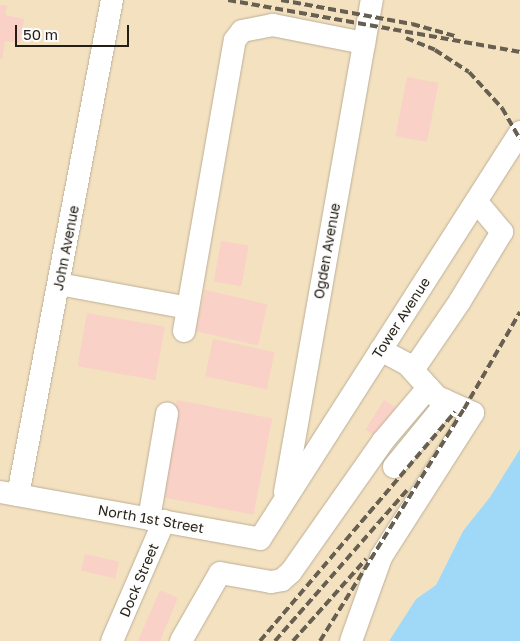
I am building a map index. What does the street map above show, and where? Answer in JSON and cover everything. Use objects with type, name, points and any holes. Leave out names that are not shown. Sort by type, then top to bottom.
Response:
[{"type":"street","name":"John Avenue","points":[[9,494],[59,284],[112,0]]},
{"type":"street","name":"Ogden Avenue","points":[[283,503],[372,0]]},
{"type":"street","points":[[184,331],[235,40],[242,31],[273,25],[364,43]]},
{"type":"street","name":"Tower Avenue","points":[[283,503],[520,132]]},
{"type":"street","points":[[413,370],[460,301],[502,232],[476,201]]},
{"type":"street","points":[[59,284],[188,308]]},
{"type":"street","points":[[351,641],[380,557],[474,413],[436,395],[413,370],[381,350]]},
{"type":"street","points":[[394,467],[439,412],[436,395]]},
{"type":"street","points":[[181,641],[220,573],[271,582],[282,580],[291,572],[383,441],[436,395]]},
{"type":"street","name":"Dock Street","points":[[113,639],[156,520],[167,414]]},
{"type":"street","name":"North 1st Street","points":[[9,494],[260,539],[283,503]]},
{"type":"shaded area","points":[[0,0],[364,0],[382,8],[384,0],[520,0],[520,449],[490,497],[463,531],[436,585],[416,599],[389,641],[0,641]]},
{"type":"water","points":[[520,449],[520,641],[389,641],[416,599],[436,585],[463,531],[490,497]]},
{"type":"building","points":[[0,5],[7,6],[5,15],[24,19],[20,43],[5,41],[2,59],[0,58]]},
{"type":"building","points":[[407,77],[438,83],[427,142],[396,136]]},
{"type":"building","points":[[221,241],[249,246],[241,286],[214,281]]},
{"type":"building","points":[[205,290],[267,304],[258,345],[196,331]]},
{"type":"building","points":[[87,313],[165,327],[155,380],[78,366]]},
{"type":"building","points":[[213,339],[275,352],[267,389],[205,376]]},
{"type":"building","points":[[177,400],[272,419],[254,515],[158,496]]},
{"type":"building","points":[[384,400],[397,408],[378,438],[365,430]]},
{"type":"building","points":[[85,554],[119,562],[115,578],[81,571]]},
{"type":"building","points":[[160,590],[178,598],[160,641],[138,641]]},
{"type":"railway","points":[[228,0],[520,52]]},
{"type":"railway","points":[[281,0],[412,24],[455,36]]},
{"type":"railway","points":[[406,38],[435,50],[469,72],[502,108],[520,139]]},
{"type":"railway","points":[[320,641],[464,409],[520,312]]},
{"type":"railway","points":[[260,641],[455,412]]},
{"type":"railway","points":[[275,641],[408,489]]},
{"type":"railway","points":[[293,641],[366,559]]}]
